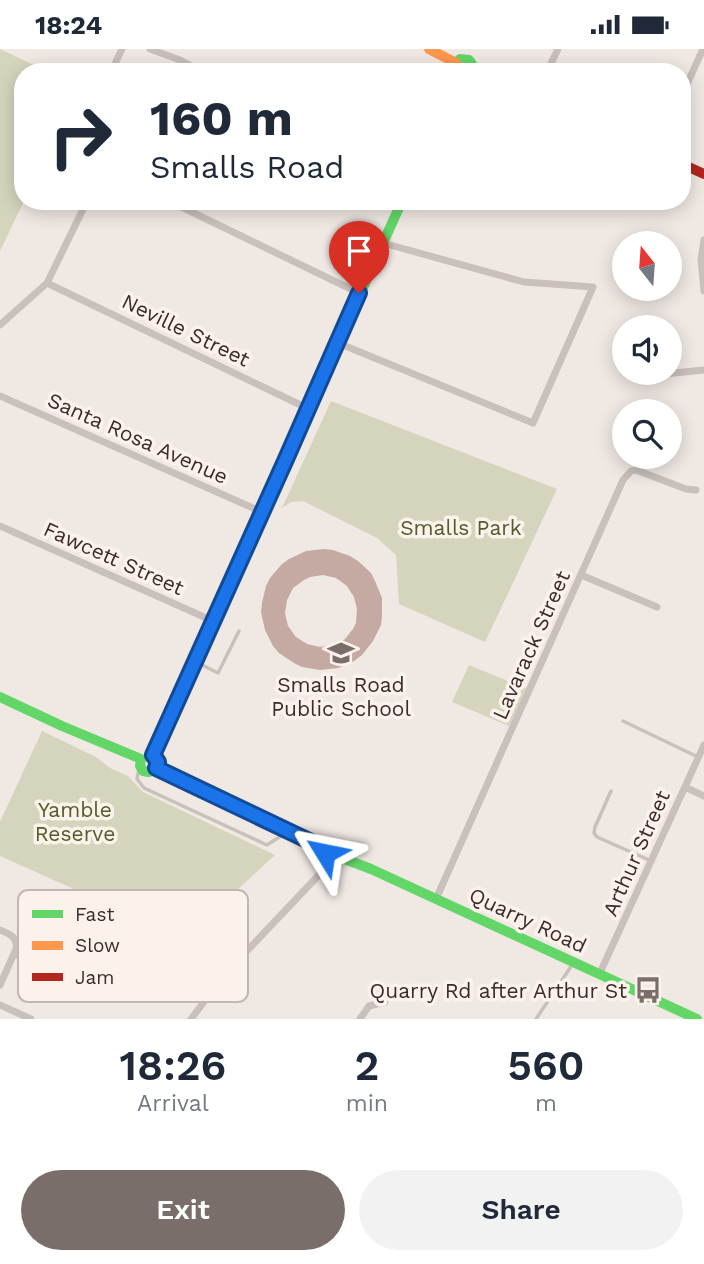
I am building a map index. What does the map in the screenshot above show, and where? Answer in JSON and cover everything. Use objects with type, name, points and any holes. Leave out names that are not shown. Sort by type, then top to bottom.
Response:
[{"type":"street","points":[[150,49],[186,63]]},
{"type":"street","points":[[429,49],[450,63]]},
{"type":"street","points":[[691,76],[704,49]]},
{"type":"street","points":[[458,63],[460,59],[466,58],[471,63]]},
{"type":"street","points":[[0,324],[47,283],[83,210]]},
{"type":"street","points":[[188,210],[359,293]]},
{"type":"street","points":[[153,755],[398,210]]},
{"type":"street","points":[[704,240],[701,260],[704,291]]},
{"type":"street","points":[[338,343],[533,423],[593,287],[524,282],[383,243]]},
{"type":"street","name":"Neville Street","points":[[47,283],[309,409]]},
{"type":"street","points":[[682,372],[704,370]]},
{"type":"street","name":"Santa Rosa Avenue","points":[[0,396],[262,512]]},
{"type":"street","name":"Lavarack Street","points":[[436,898],[623,480],[631,471],[642,471],[686,489],[696,490]]},
{"type":"street","name":"Fawcett Street","points":[[0,526],[213,621]]},
{"type":"street","points":[[581,575],[657,607]]},
{"type":"street","points":[[0,697],[141,762]]},
{"type":"street","name":"Arthur Street","points":[[599,975],[704,745]]},
{"type":"street","points":[[141,762],[148,754],[153,755]]},
{"type":"street","points":[[141,762],[143,771],[149,772],[156,768],[158,762],[153,755]]},
{"type":"street","points":[[156,768],[326,849]]},
{"type":"street","points":[[685,787],[704,796]]},
{"type":"street","points":[[326,849],[338,846],[342,851],[342,858],[336,863],[328,862]]},
{"type":"street","points":[[326,849],[328,862]]},
{"type":"street","name":"Quarry Road","points":[[342,858],[436,898],[697,1019]]},
{"type":"street","points":[[248,950],[328,862]]},
{"type":"street","points":[[0,930],[14,938],[16,943],[0,985]]},
{"type":"street","points":[[191,1019],[204,1002]]},
{"type":"street","points":[[359,1019],[369,1006],[385,1002]]},
{"type":"street","points":[[0,1005],[31,1019]]},
{"type":"lane","points":[[194,661],[218,673],[239,631]]},
{"type":"lane","points":[[623,721],[698,757]]},
{"type":"lane","points":[[141,762],[137,779],[144,788],[267,845],[289,831]]},
{"type":"lane","points":[[611,791],[594,833],[597,837],[651,861]]},
{"type":"lane","points":[[13,955],[18,957]]},
{"type":"lane","points":[[536,1019],[573,963]]},
{"type":"green space","points":[[0,49],[29,63],[14,63],[14,210],[20,210],[0,251]]},
{"type":"green space","name":"Smalls Park","points":[[331,401],[557,489],[485,642],[399,604],[396,555],[377,538],[303,501],[291,502],[282,508]]},
{"type":"green space","points":[[469,665],[527,689],[509,726],[452,702]]},
{"type":"green space","name":"Yamble Reserve","points":[[42,731],[128,776],[143,792],[275,855],[237,890],[76,890],[0,856],[0,822]]},
{"type":"building","points":[[333,550],[350,556],[371,573],[382,598],[381,625],[373,641],[362,655],[338,668],[320,670],[294,663],[279,653],[265,630],[261,612],[270,578],[282,564],[306,551]],"holes":[[[323,575],[336,578],[347,586],[354,597],[356,623],[345,639],[333,645],[320,647],[307,644],[296,637],[288,626],[285,613],[287,600],[293,588],[310,577]]]},
{"type":"traffic: fast","points":[[456,63],[460,59],[471,63]]},
{"type":"traffic: fast","points":[[346,325],[398,210]]},
{"type":"traffic: fast","points":[[0,697],[141,759]]},
{"type":"traffic: fast","points":[[141,759],[140,766],[143,771],[149,772],[156,768]]},
{"type":"traffic: fast","points":[[326,849],[338,848],[342,851],[342,858]]},
{"type":"traffic: fast","points":[[326,849],[325,857],[330,863],[338,863],[342,858]]},
{"type":"traffic: fast","points":[[342,858],[697,1019]]},
{"type":"traffic: slow","points":[[429,49],[456,63]]},
{"type":"traffic: slow","points":[[153,755],[346,325]]},
{"type":"traffic: slow","points":[[156,768],[326,849]]},
{"type":"traffic: jam","points":[[691,168],[704,174]]},
{"type":"place","name":"Smalls Road Public School","points":[[341,653]]},
{"type":"place","name":"Quarry Rd after Arthur St","points":[[648,990]]},
{"type":"route","points":[[325,853],[326,849],[156,768],[158,762],[153,755],[359,293]]}]
